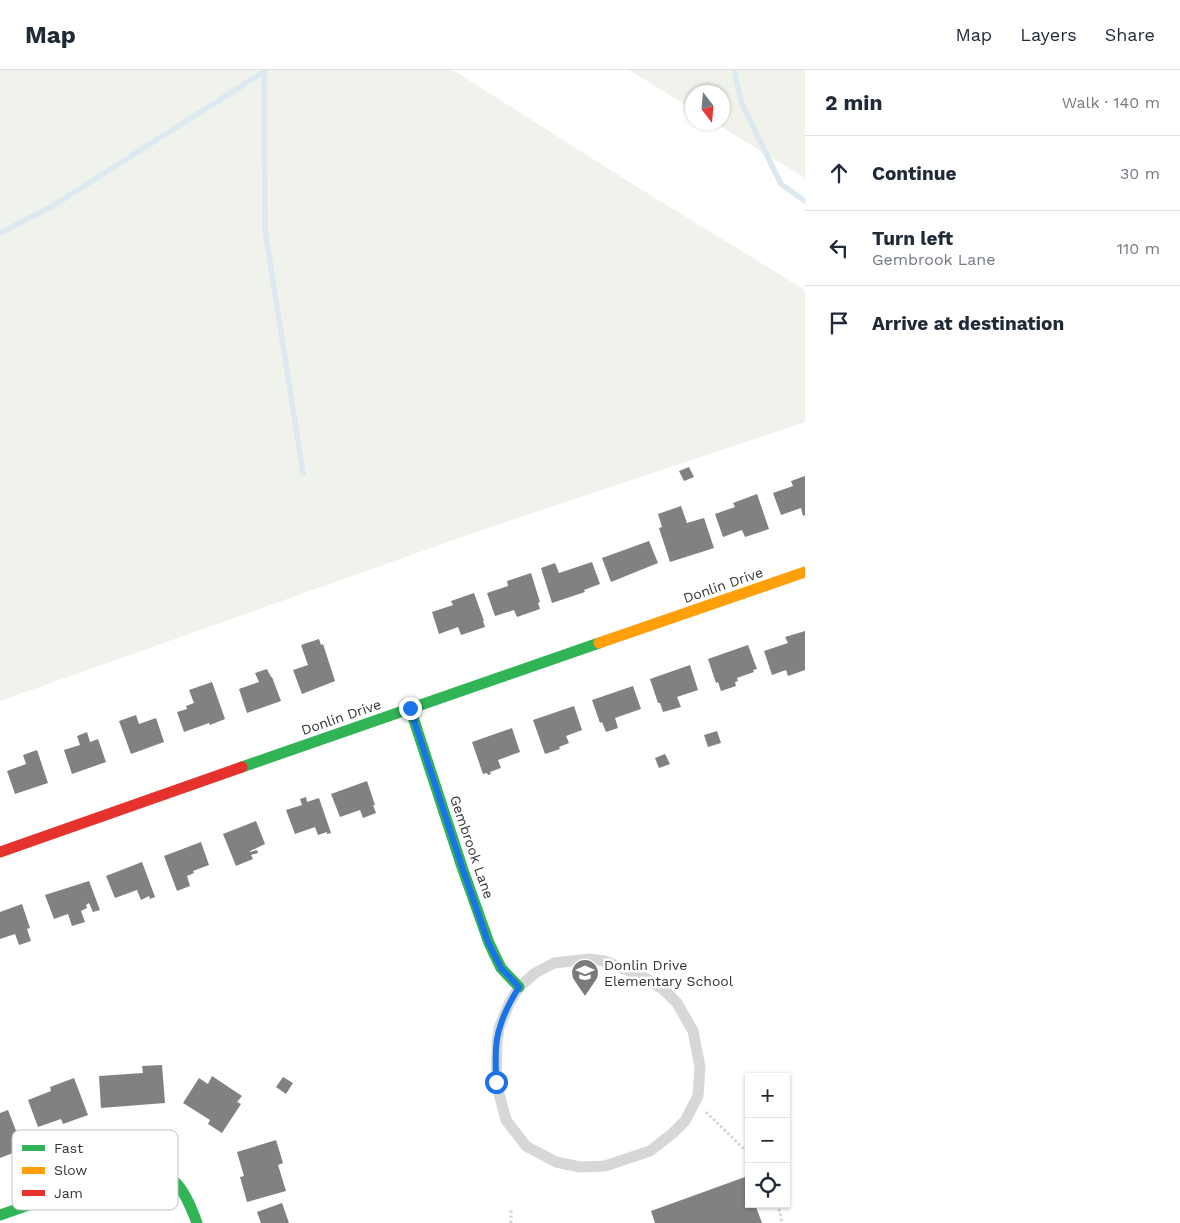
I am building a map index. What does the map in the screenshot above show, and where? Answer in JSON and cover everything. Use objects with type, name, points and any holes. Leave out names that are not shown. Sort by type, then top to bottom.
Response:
[{"type":"street","name":"Donlin Drive","points":[[0,852],[805,572]]},
{"type":"street","name":"Gembrook Lane","points":[[410,708],[488,942],[501,968],[519,987]]},
{"type":"street","points":[[178,1184],[190,1203],[197,1223]]},
{"type":"street","points":[[0,1215],[14,1210]]},
{"type":"lane","points":[[589,960],[605,961],[644,977],[664,990],[678,1003],[693,1031],[700,1067],[698,1096],[695,1101],[685,1121],[673,1133],[650,1150],[605,1166],[580,1168],[556,1162],[526,1146],[506,1120],[496,1082],[497,1043],[499,1028],[509,1004],[519,987],[535,973],[554,963],[589,960]]},
{"type":"path","points":[[695,1101],[745,1151]]},
{"type":"path","points":[[779,1208],[782,1223]]},
{"type":"path","points":[[511,1209],[511,1223]]},
{"type":"shaded area","points":[[0,70],[453,70],[634,185],[805,290],[805,422],[479,531],[0,701]]},
{"type":"shaded area","points":[[629,70],[805,70],[805,178],[726,130],[730,130],[730,85],[685,85],[685,105]]},
{"type":"building","points":[[689,467],[694,477],[684,481],[679,471]]},
{"type":"building","points":[[805,476],[805,515],[803,516],[801,508],[781,515],[773,493],[793,486],[791,481]]},
{"type":"building","points":[[757,494],[769,529],[745,537],[742,530],[723,537],[715,514],[735,507],[733,503]]},
{"type":"building","points":[[681,506],[687,523],[704,518],[714,548],[670,562],[659,528],[662,527],[658,514]]},
{"type":"building","points":[[649,541],[658,563],[611,582],[602,558]]},
{"type":"building","points":[[592,562],[600,584],[584,590],[585,592],[552,603],[541,568],[555,563],[559,573]]},
{"type":"building","points":[[531,573],[540,602],[538,603],[540,609],[517,617],[514,610],[495,616],[487,593],[508,586],[507,581]]},
{"type":"building","points":[[474,593],[485,627],[461,635],[458,627],[439,634],[432,612],[453,605],[451,601]]},
{"type":"building","points":[[805,631],[805,670],[788,676],[786,670],[772,675],[764,651],[788,643],[785,637]]},
{"type":"building","points":[[319,639],[321,645],[323,644],[335,681],[302,694],[293,670],[308,665],[301,645]]},
{"type":"building","points":[[748,645],[757,669],[753,670],[754,672],[737,678],[736,686],[721,691],[718,682],[716,683],[708,659]]},
{"type":"building","points":[[690,665],[698,690],[677,697],[681,707],[663,712],[650,679]]},
{"type":"building","points":[[267,669],[281,701],[247,713],[239,689],[259,682],[255,673]]},
{"type":"building","points":[[212,682],[225,719],[184,732],[177,712],[187,709],[186,706],[194,703],[189,690]]},
{"type":"building","points":[[633,686],[641,709],[615,718],[618,728],[606,732],[602,722],[600,723],[592,700]]},
{"type":"building","points":[[574,706],[582,730],[566,736],[569,743],[559,747],[560,749],[545,754],[533,720]]},
{"type":"building","points":[[136,715],[139,724],[156,718],[164,742],[131,754],[119,721]]},
{"type":"building","points":[[512,728],[520,752],[498,760],[501,768],[490,772],[491,774],[488,775],[487,773],[483,774],[472,742]]},
{"type":"building","points":[[717,731],[721,743],[708,747],[704,735]]},
{"type":"building","points":[[87,732],[90,742],[98,739],[106,762],[72,774],[64,750],[80,745],[77,736]]},
{"type":"building","points":[[37,750],[48,783],[15,794],[7,771],[26,764],[23,755]]},
{"type":"building","points":[[665,754],[670,764],[659,768],[655,758]]},
{"type":"building","points":[[367,781],[376,813],[363,818],[360,810],[340,817],[331,794]]},
{"type":"building","points":[[306,797],[307,802],[319,798],[331,833],[327,834],[327,832],[318,835],[315,827],[295,834],[286,810],[302,805],[300,799]]},
{"type":"building","points":[[256,821],[265,844],[250,851],[257,850],[258,853],[251,855],[253,859],[236,866],[223,834]]},
{"type":"building","points":[[201,842],[209,865],[193,871],[194,873],[187,876],[190,886],[177,891],[164,856]]},
{"type":"building","points":[[142,862],[155,897],[150,899],[149,896],[141,900],[137,890],[115,898],[106,876]]},
{"type":"building","points":[[89,881],[100,910],[93,912],[89,903],[86,905],[87,908],[81,911],[85,922],[72,926],[68,914],[54,919],[45,895]]},
{"type":"building","points":[[22,904],[30,928],[27,929],[31,941],[19,945],[15,934],[0,939],[0,912]]},
{"type":"building","points":[[162,1065],[165,1103],[101,1108],[99,1076],[143,1073],[142,1066]]},
{"type":"building","points":[[212,1076],[242,1096],[237,1102],[241,1104],[222,1133],[208,1124],[210,1120],[183,1103],[199,1078],[208,1084]]},
{"type":"building","points":[[283,1077],[293,1083],[286,1094],[276,1087]]},
{"type":"building","points":[[74,1078],[88,1115],[63,1124],[61,1119],[38,1127],[28,1100],[51,1091],[50,1087]]},
{"type":"building","points":[[8,1110],[16,1130],[12,1130],[12,1153],[0,1158],[0,1113]]},
{"type":"building","points":[[276,1140],[283,1163],[278,1165],[286,1191],[247,1202],[240,1177],[244,1176],[237,1152]]},
{"type":"building","points":[[745,1177],[745,1208],[756,1208],[762,1223],[655,1223],[651,1211]]},
{"type":"building","points":[[282,1203],[289,1223],[261,1223],[257,1212]]},
{"type":"waterway","points":[[734,70],[742,104],[781,184],[805,201]]},
{"type":"waterway","points":[[264,71],[265,230],[303,473]]},
{"type":"waterway","points":[[0,233],[51,207],[265,71]]},
{"type":"traffic: fast","points":[[242,767],[599,643]]},
{"type":"traffic: fast","points":[[410,708],[489,943],[501,968],[519,987]]},
{"type":"traffic: fast","points":[[178,1185],[188,1201],[197,1223]]},
{"type":"traffic: fast","points":[[0,1215],[14,1210]]},
{"type":"traffic: slow","points":[[599,643],[805,572]]},
{"type":"traffic: jam","points":[[0,852],[242,767]]},
{"type":"place","name":"Donlin Drive Elementary School","points":[[585,997]]},
{"type":"route","points":[[410,708],[488,942],[501,968],[519,987],[509,1004],[499,1028],[496,1082]]}]
